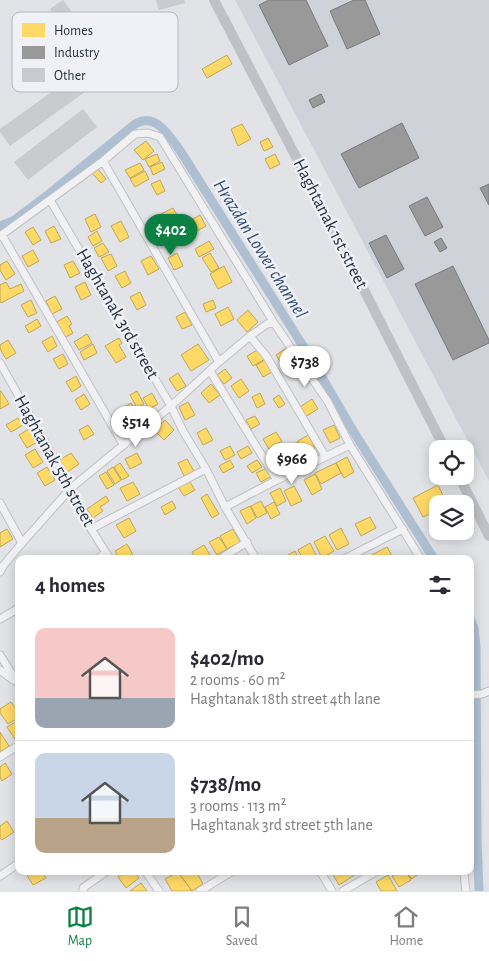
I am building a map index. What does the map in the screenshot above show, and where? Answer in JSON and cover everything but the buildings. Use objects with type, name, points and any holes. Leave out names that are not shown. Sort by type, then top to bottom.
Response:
[{"type":"main road","name":"Haghtanak 1st street","points":[[214,0],[440,440]]},
{"type":"main road","points":[[464,485],[489,536]]},
{"type":"street","points":[[124,444],[1,236],[103,161],[135,134],[148,134],[160,137],[274,322],[328,402],[350,445],[419,555]]},
{"type":"street","points":[[103,161],[219,362]]},
{"type":"street","name":"Haghtanak 3rd street","points":[[50,200],[171,406],[183,431],[254,555]]},
{"type":"street","points":[[0,572],[22,543],[71,488],[171,406],[250,336],[267,324],[274,322]]},
{"type":"street","points":[[250,336],[267,357],[325,456]]},
{"type":"street","name":"Haghtanak 5th street","points":[[0,363],[71,488],[91,529],[107,555]]},
{"type":"street","points":[[210,371],[277,480]]},
{"type":"street","points":[[226,507],[350,445]]},
{"type":"street","points":[[91,529],[206,469]]},
{"type":"street","points":[[0,503],[22,543]]},
{"type":"street","points":[[352,555],[403,529]]},
{"type":"street","points":[[226,555],[246,542]]},
{"type":"street","points":[[0,619],[15,610]]},
{"type":"street","points":[[0,655],[15,679]]},
{"type":"street","points":[[0,670],[15,682]]},
{"type":"street","points":[[0,758],[15,748]]},
{"type":"street","points":[[0,876],[15,866]]},
{"type":"street","points":[[83,891],[83,888],[101,875]]},
{"type":"street","points":[[148,875],[159,891]]},
{"type":"street","points":[[200,891],[226,875]]},
{"type":"street","points":[[322,875],[332,891]]},
{"type":"street","points":[[343,891],[370,875]]},
{"type":"street","points":[[464,875],[466,891]]},
{"type":"shaded area","points":[[235,0],[489,0],[489,481],[474,453],[474,440],[467,440]]},
{"type":"waterway","name":"Hrazdan Lower channel","points":[[0,226],[13,221],[49,194],[135,124],[149,121],[160,126],[181,152],[431,555]]},
{"type":"waterway","name":"Hrazdan Lower channel","points":[[474,628],[476,647],[479,891]]}]
